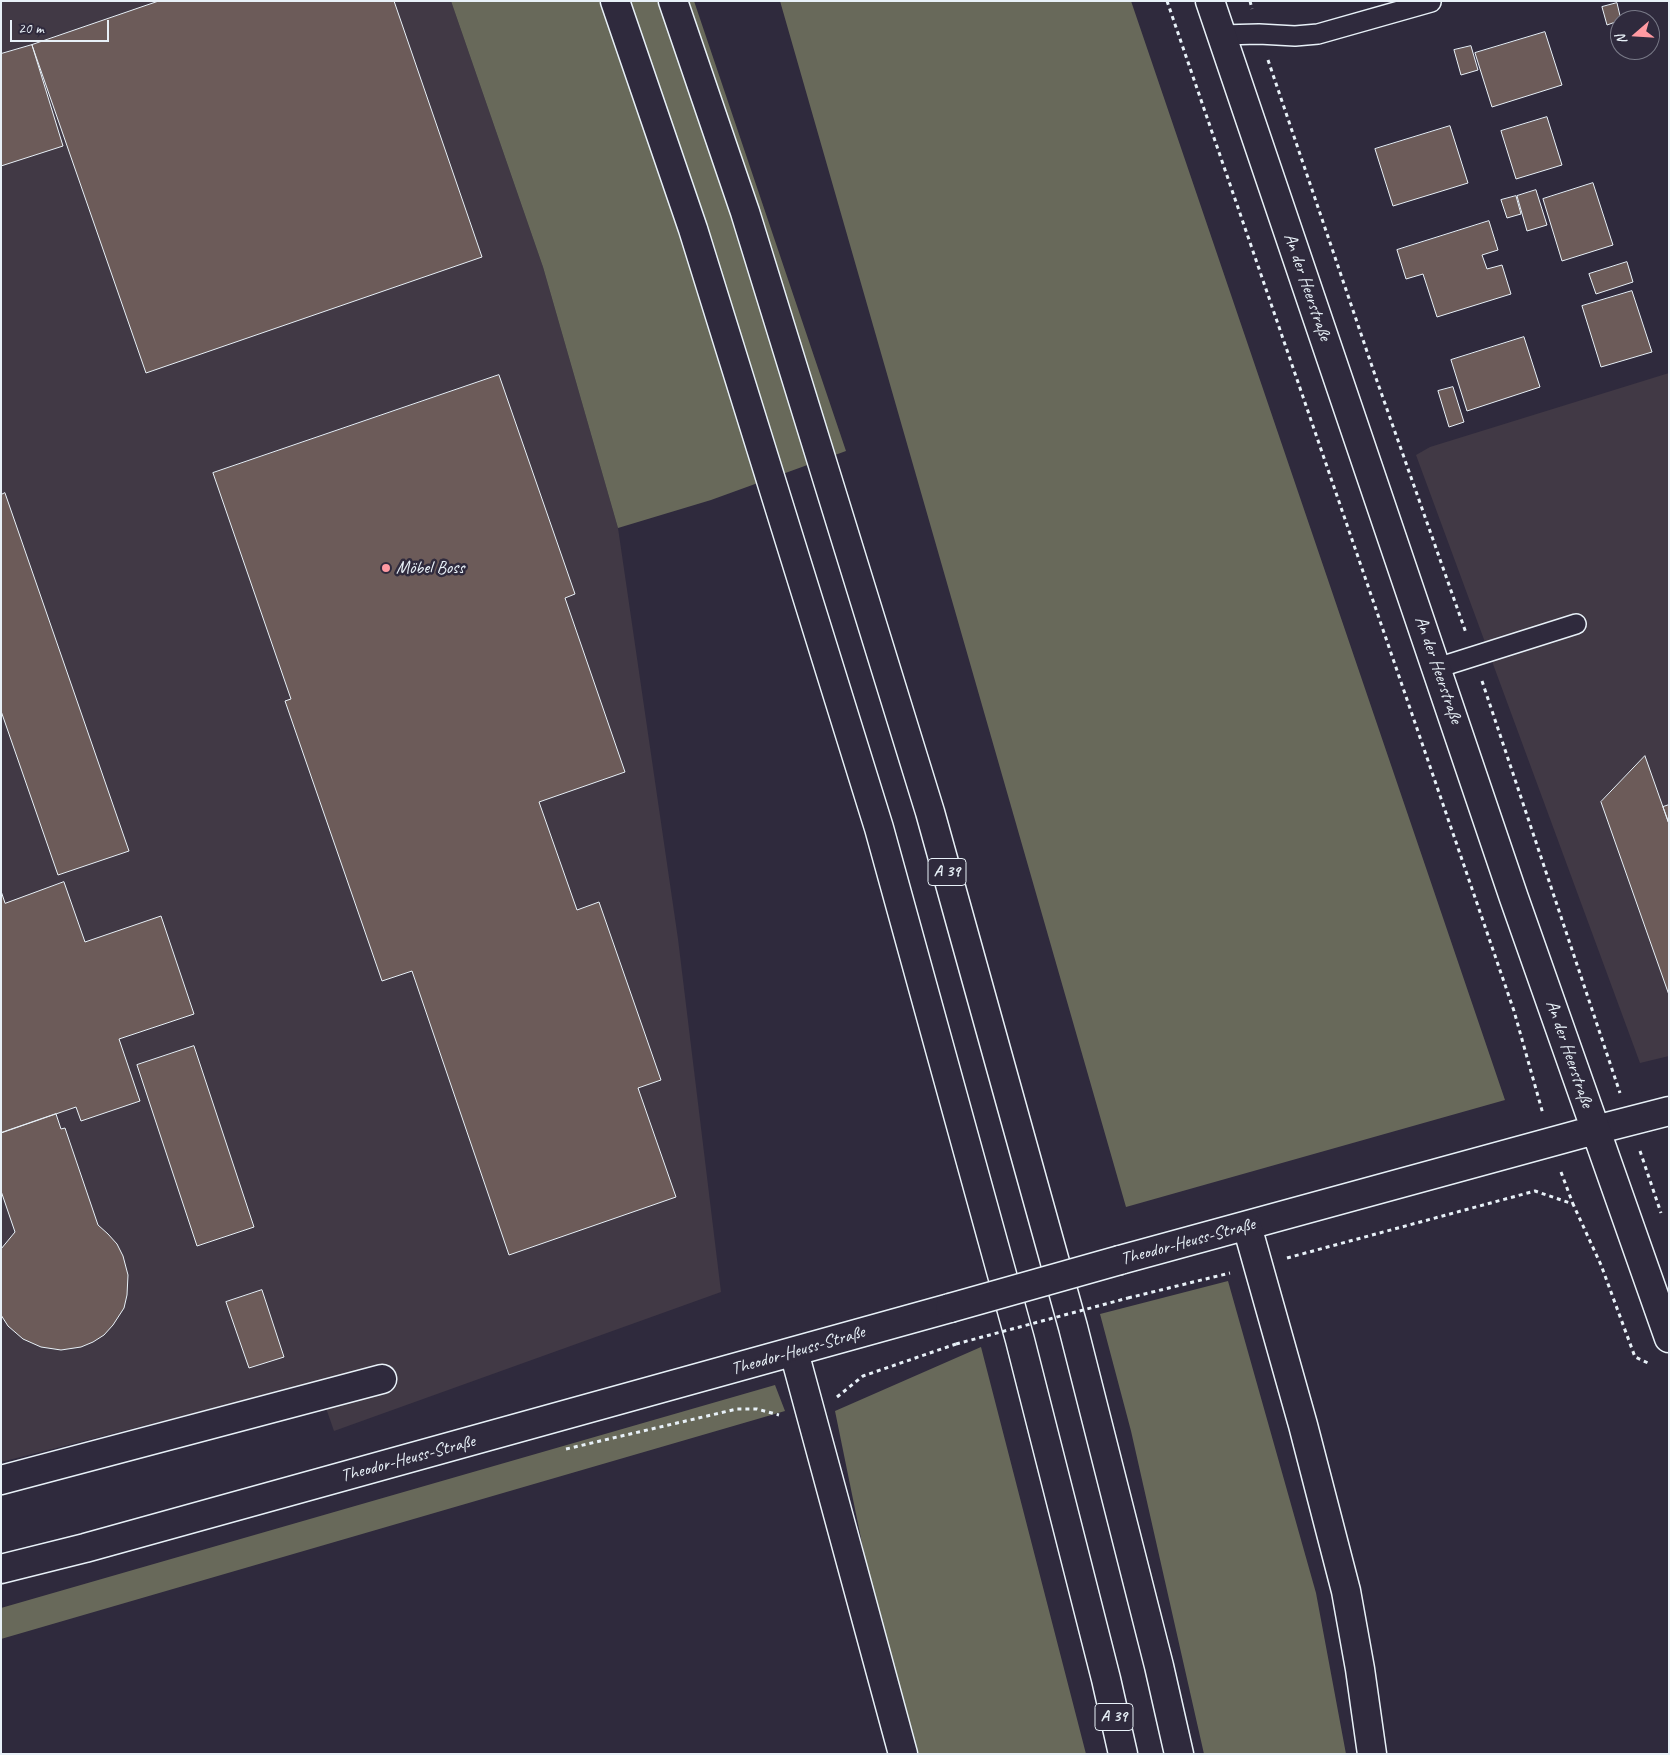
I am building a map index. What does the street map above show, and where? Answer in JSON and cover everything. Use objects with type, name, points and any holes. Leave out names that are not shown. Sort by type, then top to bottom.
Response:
[{"type":"main road","name":"A 39","points":[[615,1],[693,229],[879,828],[1020,1340],[1123,1754]]},
{"type":"main road","name":"A 39","points":[[673,1],[745,212],[930,812],[1076,1336],[1180,1754]]},
{"type":"main road","name":"An der Heerstraße","points":[[1210,1],[1595,1130],[1669,1338]]},
{"type":"main road","name":"Theodor-Heuss-Straße","points":[[1,1569],[85,1548],[1120,1260],[1669,1111]]},
{"type":"main road","points":[[1247,1226],[1346,1591],[1360,1669],[1372,1754]]},
{"type":"main road","points":[[794,1352],[903,1754]]},
{"type":"main road","points":[[1,1480],[382,1379]]},
{"type":"lane","points":[[1221,35],[1259,34],[1294,36],[1318,34],[1431,2]]},
{"type":"lane","points":[[1437,668],[1576,624]]},
{"type":"path","points":[[1167,1],[1514,1011],[1550,1142]]},
{"type":"path","points":[[1250,1],[1259,34],[1377,381],[1474,656],[1663,1220]]},
{"type":"path","points":[[737,1409],[757,1409],[780,1415],[835,1399],[863,1376],[956,1344],[1535,1192],[1573,1204],[1601,1265],[1635,1357],[1652,1364]]},
{"type":"shaded area","points":[[1,1],[451,1],[543,267],[618,528],[678,939],[721,1292],[334,1431],[317,1382],[1,1462]]},
{"type":"shaded area","points":[[1669,373],[1669,1056],[1640,1063],[1416,455],[1430,447]]},
{"type":"green space","points":[[451,1],[694,1],[846,451],[711,500],[618,528],[543,267]]},
{"type":"green space","points":[[780,1],[1131,1],[1505,1100],[1126,1207]]},
{"type":"green space","points":[[1228,1281],[1316,1593],[1346,1754],[1204,1754],[1131,1431],[1100,1314]]},
{"type":"green space","points":[[981,1347],[1086,1754],[905,1754],[835,1411]]},
{"type":"green space","points":[[775,1385],[785,1411],[1,1639],[1,1608]]},
{"type":"building","points":[[159,1],[394,1],[482,257],[146,373],[32,45]]},
{"type":"building","points":[[1617,3],[1619,10],[1610,10],[1610,24],[1607,25],[1602,7]]},
{"type":"building","points":[[1545,32],[1562,85],[1492,107],[1475,53]]},
{"type":"building","points":[[32,45],[63,146],[1,166],[1,54]]},
{"type":"building","points":[[1471,46],[1478,70],[1461,75],[1454,50]]},
{"type":"building","points":[[1547,117],[1562,165],[1516,179],[1501,131]]},
{"type":"building","points":[[1450,126],[1468,183],[1393,206],[1375,149]]},
{"type":"building","points":[[1593,183],[1613,245],[1562,261],[1543,199]]},
{"type":"building","points":[[1536,190],[1547,225],[1527,231],[1517,196]]},
{"type":"building","points":[[1516,196],[1521,214],[1507,218],[1501,200]]},
{"type":"building","points":[[1489,221],[1498,250],[1482,255],[1487,269],[1502,265],[1511,294],[1437,317],[1423,274],[1406,279],[1397,250]]},
{"type":"building","points":[[1627,262],[1633,282],[1596,294],[1589,274]]},
{"type":"building","points":[[1632,291],[1652,352],[1601,367],[1582,306]]},
{"type":"building","points":[[1524,337],[1540,387],[1467,411],[1451,360]]},
{"type":"building","points":[[499,375],[575,594],[565,598],[625,772],[539,802],[577,910],[599,902],[661,1080],[638,1088],[676,1197],[509,1255],[412,971],[382,981],[285,701],[291,699],[213,473]]},
{"type":"building","points":[[1453,387],[1464,422],[1449,427],[1438,391]]},
{"type":"building","points":[[5,493],[129,851],[58,875],[1,711],[1,495]]},
{"type":"building","points":[[1645,756],[1669,824],[1669,995],[1601,802]]},
{"type":"building","points":[[1669,805],[1669,824],[1663,807]]},
{"type":"building","points":[[64,882],[85,942],[161,916],[194,1014],[119,1039],[140,1101],[81,1121],[76,1107],[1,1133],[1,891],[5,903]]},
{"type":"building","points":[[194,1046],[254,1227],[197,1246],[137,1065]]},
{"type":"building","points":[[56,1114],[61,1129],[65,1128],[98,1225],[117,1244],[123,1256],[128,1275],[124,1308],[113,1325],[104,1335],[93,1342],[81,1347],[61,1350],[41,1347],[23,1339],[8,1326],[1,1315],[1,1249],[15,1232],[1,1191],[1,1133]]},
{"type":"building","points":[[262,1290],[284,1357],[249,1368],[226,1302]]},
{"type":"place","name":"Möbel Boss","points":[[386,568]]}]
